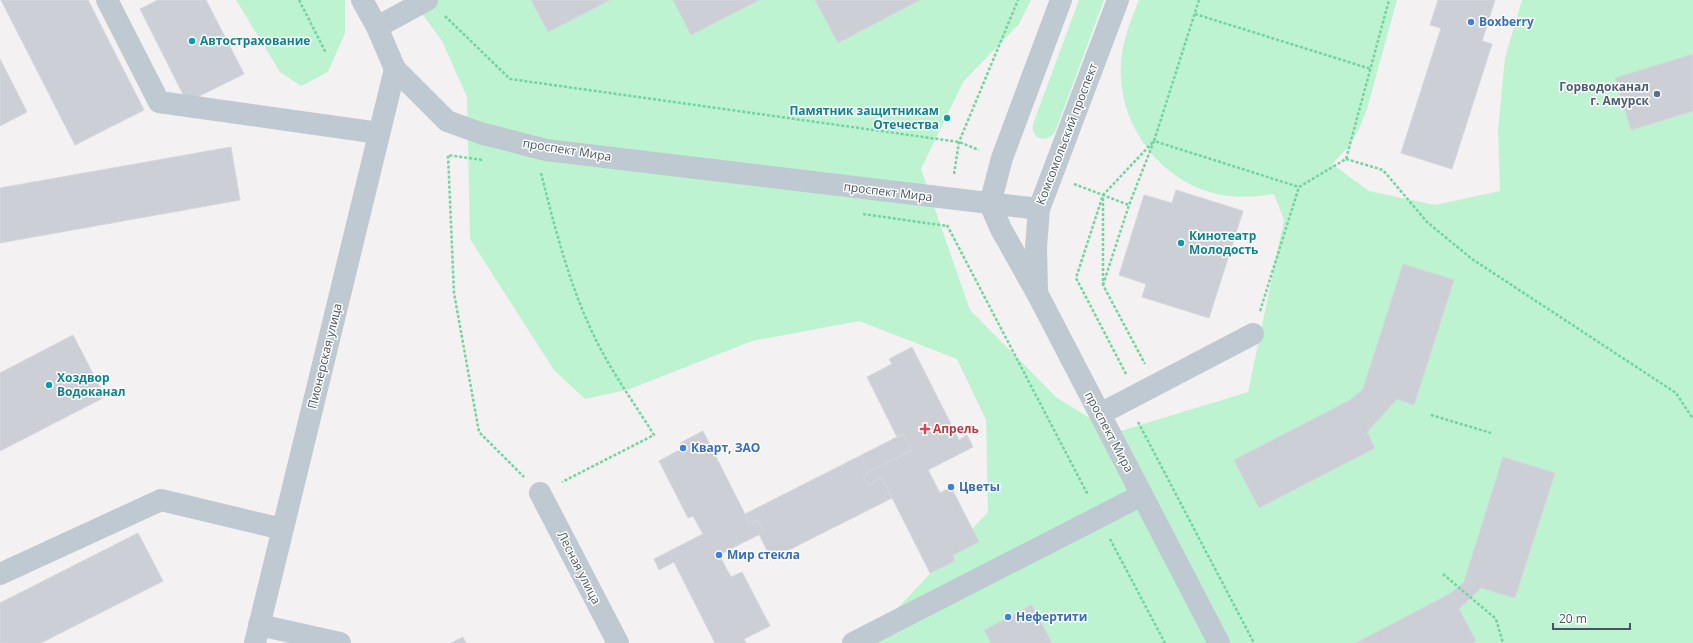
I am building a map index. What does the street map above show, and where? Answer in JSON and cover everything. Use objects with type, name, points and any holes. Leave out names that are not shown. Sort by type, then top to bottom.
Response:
[{"type":"street","points":[[107,0],[159,102],[379,133]]},
{"type":"street","name":"проспект Мира","points":[[362,0],[377,27],[395,69],[446,121],[480,133],[546,150],[990,204],[1001,229],[1038,295],[1219,643]]},
{"type":"street","points":[[1039,210],[990,204],[1002,158],[1060,0]]},
{"type":"street","name":"Комсомольский проспект","points":[[1038,295],[1036,247],[1039,210],[1118,0]]},
{"type":"street","points":[[377,27],[433,5]]},
{"type":"street","name":"Пионерская улица","points":[[257,634],[395,69]]},
{"type":"street","points":[[1100,414],[1131,407],[1155,385],[1253,334]]},
{"type":"street","name":"Лесная улица","points":[[540,493],[618,643]]},
{"type":"street","points":[[853,643],[1142,495]]},
{"type":"street","points":[[0,574],[161,500],[282,529]]},
{"type":"street","points":[[257,634],[340,643]]},
{"type":"path","points":[[299,0],[326,53]]},
{"type":"path","points":[[1018,0],[959,142],[947,226],[1165,643]]},
{"type":"path","points":[[1103,285],[1129,205],[1154,141],[1199,0]]},
{"type":"path","points":[[1253,334],[1299,187],[1346,159],[1389,0]]},
{"type":"path","points":[[433,5],[510,78],[959,142],[1002,158]]},
{"type":"path","points":[[1195,14],[1371,69]]},
{"type":"path","points":[[1154,141],[1299,187]]},
{"type":"path","points":[[1154,141],[1103,195],[1076,278],[1132,384],[1131,407],[1254,643]]},
{"type":"path","points":[[448,155],[454,293],[479,432],[540,493],[654,435],[605,357],[577,298],[557,238],[540,169]]},
{"type":"path","points":[[1346,159],[1383,170],[1427,222],[1472,259],[1676,393],[1693,419]]},
{"type":"path","points":[[1051,176],[1129,205]]},
{"type":"path","points":[[1103,195],[1103,285],[1155,385]]},
{"type":"path","points":[[1431,415],[1491,433]]},
{"type":"path","points":[[1443,574],[1496,620],[1503,643]]},
{"type":"green space","points":[[236,0],[345,0],[345,33],[328,72],[301,86],[280,72]]},
{"type":"green space","points":[[412,0],[1031,0],[1019,24],[963,82],[921,169],[970,310],[1057,398],[1114,433],[1248,392],[1284,220],[1274,194],[1237,197],[1209,192],[1189,183],[1170,171],[1154,156],[1141,139],[1131,119],[1124,99],[1121,77],[1123,47],[1139,0],[1397,0],[1367,109],[1359,129],[1347,148],[1332,164],[1369,191],[1435,205],[1500,191],[1498,130],[1505,58],[1522,0],[1693,0],[1693,643],[865,643],[988,512],[986,420],[957,359],[859,321],[752,341],[630,389],[585,399],[554,370],[470,239],[467,97],[442,41]]},
{"type":"green space","points":[[1079,0],[1104,0],[1055,132],[1047,138],[1040,138],[1034,133],[1033,124]]},
{"type":"building","points":[[1,0],[88,0],[144,110],[75,145]]},
{"type":"building","name":"Автострахование","points":[[158,0],[206,0],[244,74],[187,102],[140,9]]},
{"type":"building","points":[[531,0],[610,0],[548,32]]},
{"type":"building","points":[[673,0],[759,0],[691,35]]},
{"type":"building","points":[[815,0],[920,0],[838,43]]},
{"type":"building","points":[[1438,0],[1495,0],[1482,41],[1492,44],[1452,169],[1401,153],[1441,28],[1430,25]]},
{"type":"building","name":"Горводоканал г. Амурск","points":[[1693,54],[1693,111],[1631,130],[1615,78]]},
{"type":"building","points":[[0,59],[27,112],[0,126]]},
{"type":"building","points":[[231,147],[240,200],[0,243],[0,188]]},
{"type":"building","name":"Кинотеатр Молодость","points":[[1176,190],[1243,211],[1209,318],[1142,297],[1146,284],[1119,275],[1144,195],[1172,203]]},
{"type":"building","points":[[1403,264],[1454,280],[1414,405],[1397,399],[1367,432],[1375,448],[1259,508],[1234,460],[1350,400],[1363,389]]},
{"type":"building","name":"Хоздвор Водоканал","points":[[73,335],[105,397],[0,451],[0,373]]},
{"type":"building","points":[[912,347],[959,440],[967,435],[973,447],[928,470],[940,493],[951,487],[979,542],[953,555],[955,561],[930,573],[882,478],[868,485],[863,475],[912,450],[903,434],[897,437],[867,377],[892,364],[889,359]]},
{"type":"building","points":[[703,431],[750,524],[758,520],[764,532],[719,555],[731,577],[742,572],[770,626],[744,639],[746,643],[715,643],[674,562],[659,570],[654,559],[703,534],[693,516],[688,518],[659,461],[683,448],[680,443]]},
{"type":"building","points":[[903,434],[912,450],[863,475],[868,485],[882,478],[892,498],[771,559],[759,534],[764,532],[758,520],[750,524],[745,514]]},
{"type":"building","points":[[1503,457],[1555,473],[1515,598],[1481,588],[1459,609],[1476,641],[1472,643],[1356,643],[1451,593],[1464,582]]},
{"type":"building","points":[[138,533],[163,581],[41,643],[0,643],[0,603]]},
{"type":"building","points":[[1032,605],[1052,643],[991,643],[984,630]]},
{"type":"building","points":[[463,637],[466,643],[451,643]]},
{"type":"place","name":"Boxberry","points":[[1471,22]]},
{"type":"place","name":"Автострахование","points":[[192,41]]},
{"type":"place","name":"Горводоканал г. Амурск","points":[[1657,94]]},
{"type":"place","name":"Памятник защитникам Отечества","points":[[947,118]]},
{"type":"place","name":"Кинотеатр Молодость","points":[[1181,243]]},
{"type":"place","name":"Хоздвор Водоканал","points":[[49,385]]},
{"type":"place","name":"Апрель","points":[[925,429]]},
{"type":"place","name":"Кварт, ЗАО","points":[[683,448]]},
{"type":"place","name":"Цветы","points":[[951,487]]},
{"type":"place","name":"Мир стекла","points":[[719,555]]},
{"type":"place","name":"Нефертити","points":[[1008,617]]}]
